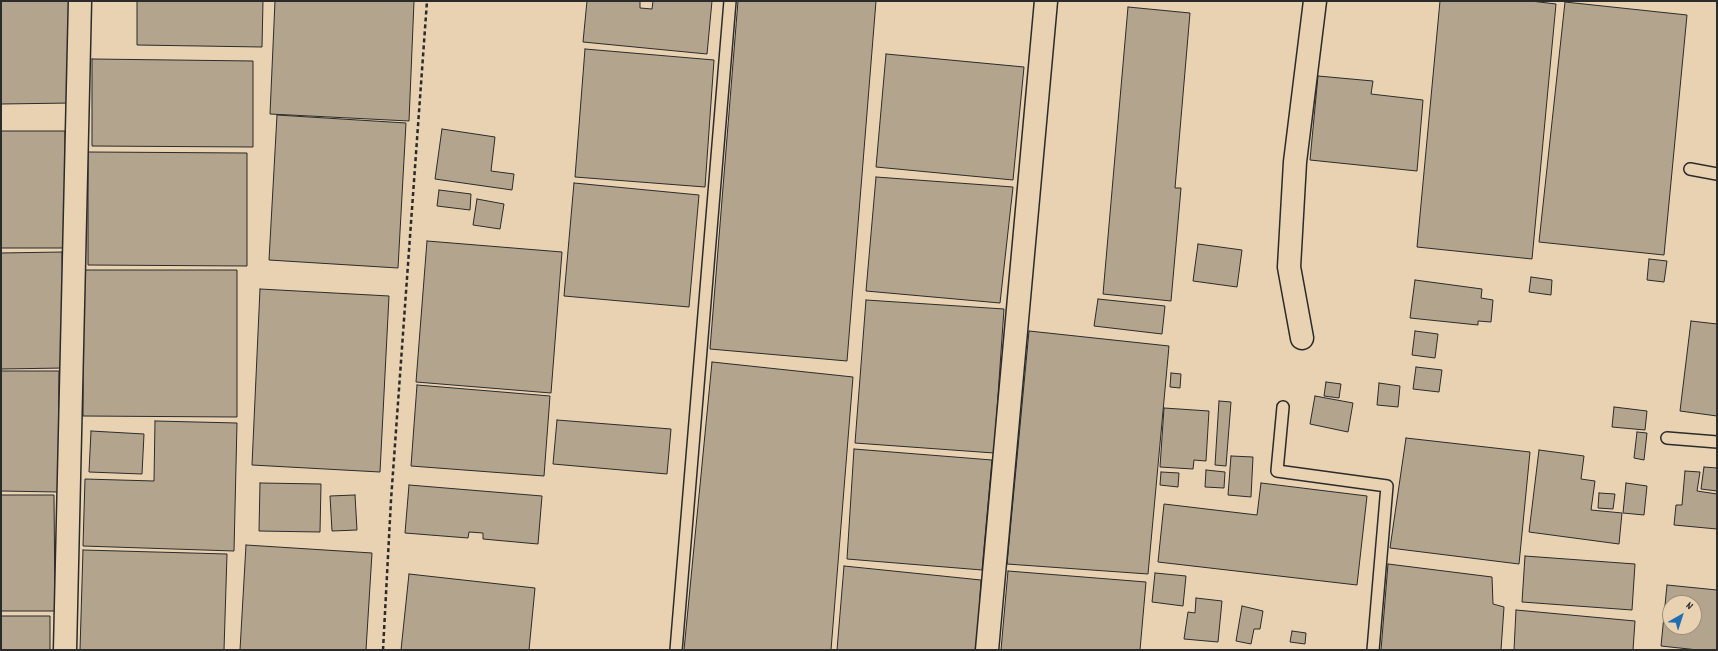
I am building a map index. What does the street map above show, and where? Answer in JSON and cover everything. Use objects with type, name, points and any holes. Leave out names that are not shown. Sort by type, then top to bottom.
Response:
[{"type":"street","points":[[66,650],[80,1]]},
{"type":"street","points":[[987,650],[1046,1]]},
{"type":"street","points":[[1302,338],[1288,267],[1295,162],[1315,1]]},
{"type":"lane","points":[[676,650],[730,1]]},
{"type":"lane","points":[[1690,169],[1717,174]]},
{"type":"lane","points":[[1283,407],[1277,471],[1387,486],[1373,650]]},
{"type":"lane","points":[[1667,438],[1717,442]]},
{"type":"path","points":[[382,650],[428,1]]},
{"type":"building","points":[[1,1],[70,1],[71,103],[1,104]]},
{"type":"building","points":[[137,1],[263,1],[262,47],[137,45]]},
{"type":"building","points":[[275,1],[414,1],[409,121],[270,114]]},
{"type":"building","points":[[587,1],[640,1],[640,8],[652,9],[653,1],[712,1],[707,54],[583,42]]},
{"type":"building","points":[[738,1],[876,1],[847,361],[710,349]]},
{"type":"building","points":[[1440,1],[1531,1],[1556,4],[1532,259],[1417,247]]},
{"type":"building","points":[[1565,2],[1687,15],[1664,255],[1539,242]]},
{"type":"building","points":[[1128,7],[1190,13],[1175,188],[1181,188],[1171,301],[1103,294]]},
{"type":"building","points":[[585,49],[714,60],[705,187],[575,177]]},
{"type":"building","points":[[886,54],[1024,67],[1013,180],[876,167]]},
{"type":"building","points":[[92,59],[253,61],[253,147],[92,146]]},
{"type":"building","points":[[1318,76],[1373,81],[1371,94],[1423,100],[1417,171],[1310,160]]},
{"type":"building","points":[[277,115],[406,123],[398,268],[269,260]]},
{"type":"building","points":[[442,129],[495,137],[491,171],[514,174],[512,190],[435,179]]},
{"type":"building","points":[[1,131],[65,131],[65,248],[1,248]]},
{"type":"building","points":[[88,152],[247,153],[247,266],[88,265]]},
{"type":"building","points":[[876,177],[1013,187],[1000,303],[866,291]]},
{"type":"building","points":[[574,183],[699,195],[689,307],[564,296]]},
{"type":"building","points":[[439,190],[471,194],[470,210],[437,206]]},
{"type":"building","points":[[477,199],[504,204],[500,229],[473,225]]},
{"type":"building","points":[[427,241],[562,252],[551,393],[416,382]]},
{"type":"building","points":[[1198,244],[1242,250],[1237,287],[1193,281]]},
{"type":"building","points":[[62,252],[64,368],[1,369],[1,253]]},
{"type":"building","points":[[1649,259],[1667,261],[1664,282],[1647,280]]},
{"type":"building","points":[[83,270],[237,270],[237,417],[83,416]]},
{"type":"building","points":[[1531,277],[1552,280],[1551,295],[1529,292]]},
{"type":"building","points":[[1415,280],[1482,289],[1481,298],[1493,300],[1491,322],[1478,321],[1478,325],[1410,318]]},
{"type":"building","points":[[260,289],[389,296],[380,472],[252,465]]},
{"type":"building","points":[[1098,299],[1165,306],[1162,334],[1094,326]]},
{"type":"building","points":[[866,300],[1004,309],[994,453],[855,443]]},
{"type":"building","points":[[1691,321],[1717,324],[1717,416],[1680,411]]},
{"type":"building","points":[[1029,331],[1169,346],[1148,574],[1007,564]]},
{"type":"building","points":[[1415,331],[1438,334],[1435,358],[1412,355]]},
{"type":"building","points":[[712,362],[853,377],[831,650],[684,650]]},
{"type":"building","points":[[1416,367],[1442,370],[1439,392],[1413,389]]},
{"type":"building","points":[[1,371],[59,371],[58,492],[1,491]]},
{"type":"building","points":[[1171,373],[1181,374],[1180,388],[1170,387]]},
{"type":"building","points":[[1326,382],[1341,384],[1339,398],[1324,396]]},
{"type":"building","points":[[1379,383],[1400,386],[1398,407],[1377,405]]},
{"type":"building","points":[[417,385],[550,396],[544,476],[411,466]]},
{"type":"building","points":[[1315,396],[1353,403],[1348,432],[1310,424]]},
{"type":"building","points":[[1219,401],[1231,402],[1226,466],[1215,465]]},
{"type":"building","points":[[1614,407],[1647,411],[1645,430],[1612,427]]},
{"type":"building","points":[[1164,408],[1209,411],[1206,461],[1194,460],[1193,469],[1160,467]]},
{"type":"building","points":[[557,420],[671,429],[667,474],[553,464]]},
{"type":"building","points":[[155,421],[237,423],[234,551],[83,546],[85,479],[154,481]]},
{"type":"building","points":[[91,431],[144,434],[142,474],[89,472]]},
{"type":"building","points":[[1637,432],[1647,433],[1644,460],[1634,458]]},
{"type":"building","points":[[1406,438],[1530,452],[1519,564],[1390,548]]},
{"type":"building","points":[[854,449],[992,460],[982,570],[847,559]]},
{"type":"building","points":[[1539,450],[1584,456],[1581,479],[1595,481],[1591,510],[1622,513],[1619,544],[1529,532]]},
{"type":"building","points":[[1231,456],[1253,457],[1251,497],[1228,495]]},
{"type":"building","points":[[1704,467],[1717,468],[1717,491],[1701,489]]},
{"type":"building","points":[[1206,470],[1225,472],[1224,488],[1205,487]]},
{"type":"building","points":[[1685,471],[1700,472],[1697,491],[1717,494],[1717,529],[1674,525],[1676,505],[1682,505]]},
{"type":"building","points":[[1161,472],[1179,473],[1178,487],[1160,485]]},
{"type":"building","points":[[260,483],[321,484],[320,532],[259,531]]},
{"type":"building","points":[[1261,483],[1367,496],[1357,585],[1158,562],[1164,504],[1257,515]]},
{"type":"building","points":[[1626,483],[1647,486],[1644,515],[1623,513]]},
{"type":"building","points":[[409,485],[542,496],[538,544],[483,539],[483,533],[469,532],[468,538],[405,533]]},
{"type":"building","points":[[1599,493],[1615,494],[1613,509],[1598,508]]},
{"type":"building","points":[[1,495],[54,495],[55,611],[1,611]]},
{"type":"building","points":[[355,495],[357,530],[332,531],[330,496]]},
{"type":"building","points":[[246,545],[372,553],[366,650],[240,650]]},
{"type":"building","points":[[83,550],[227,554],[224,650],[80,650]]},
{"type":"building","points":[[1525,556],[1635,564],[1632,610],[1522,602]]},
{"type":"building","points":[[1388,564],[1492,577],[1493,604],[1504,607],[1501,650],[1381,650]]},
{"type":"building","points":[[844,566],[981,580],[977,650],[837,650]]},
{"type":"building","points":[[1008,571],[1146,582],[1140,650],[1001,650]]},
{"type":"building","points":[[1155,573],[1186,576],[1183,606],[1152,602]]},
{"type":"building","points":[[409,574],[535,588],[529,650],[401,650]]},
{"type":"building","points":[[1667,585],[1717,590],[1717,650],[1698,650],[1661,646],[1662,635],[1702,635],[1702,595],[1666,595]]},
{"type":"building","points":[[1196,598],[1222,601],[1218,642],[1184,639],[1188,612],[1195,613]]},
{"type":"building","points":[[1242,606],[1263,611],[1260,629],[1254,629],[1251,644],[1236,641]]},
{"type":"building","points":[[1516,610],[1635,621],[1633,650],[1514,650]]},
{"type":"building","points":[[1,616],[50,616],[50,650],[1,650]]},
{"type":"building","points":[[1292,631],[1306,633],[1305,644],[1290,642]]}]
